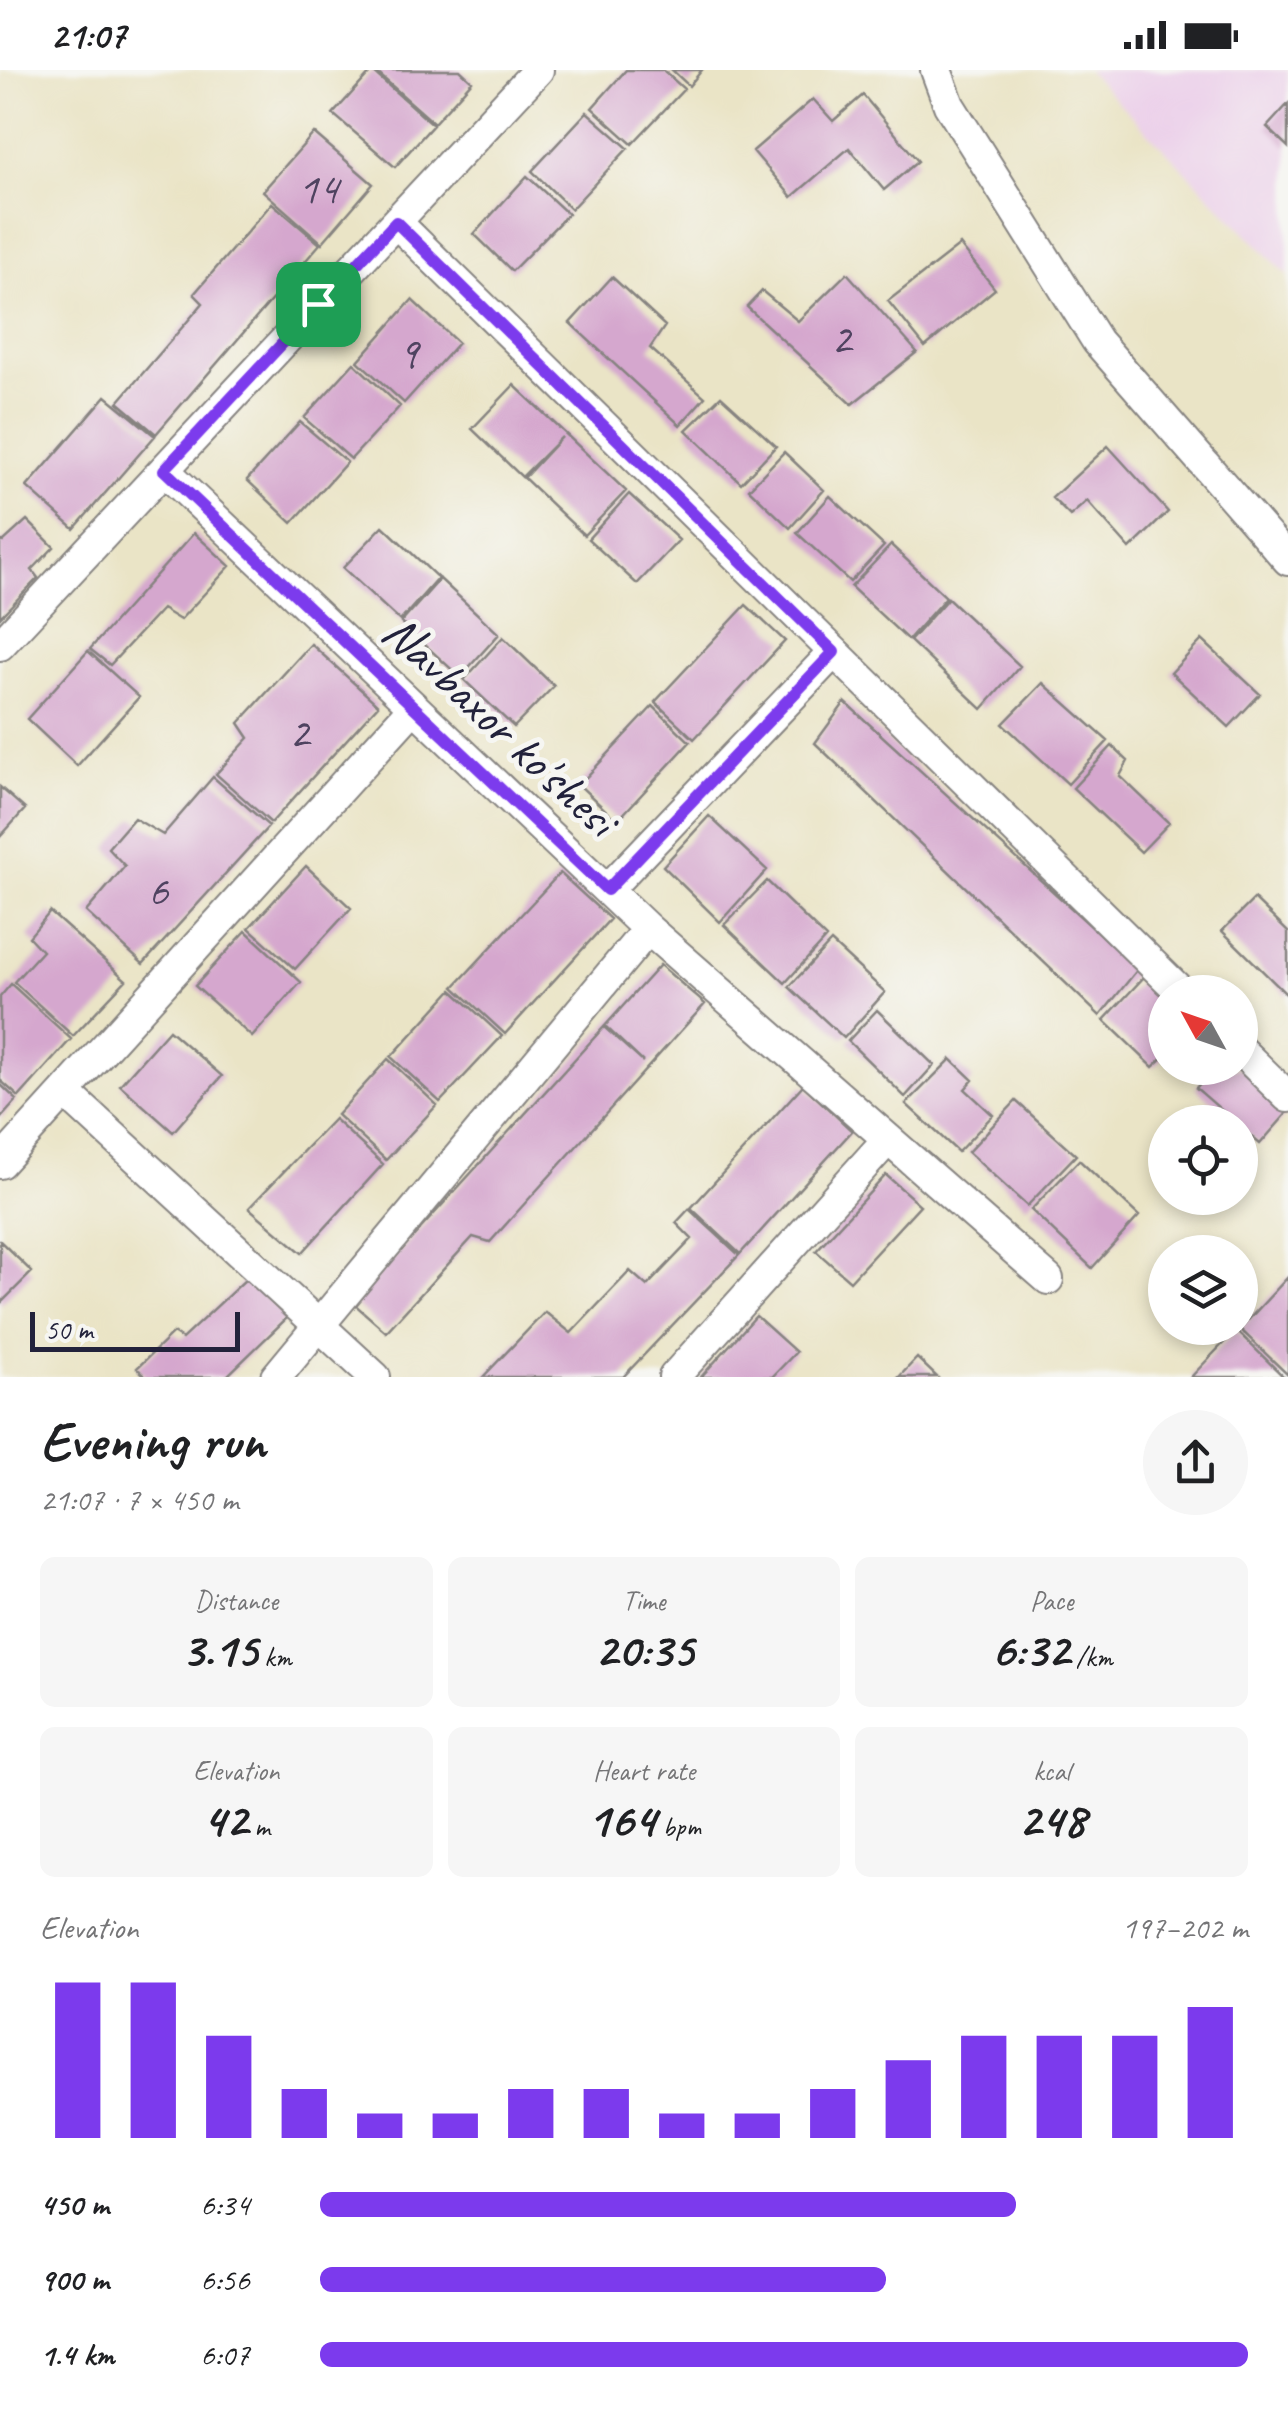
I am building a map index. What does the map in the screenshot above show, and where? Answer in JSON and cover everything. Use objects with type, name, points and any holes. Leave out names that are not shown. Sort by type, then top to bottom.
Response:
[{"type":"street","points":[[0,644],[538,70]]},
{"type":"street","points":[[936,70],[949,105],[1097,341],[1288,560]]},
{"type":"street","points":[[396,222],[1164,975]]},
{"type":"street","name":"Navbaxor ko'shesi","points":[[164,470],[648,929],[1048,1280]]},
{"type":"street","points":[[607,890],[834,652]]},
{"type":"street","points":[[0,1164],[414,706]]},
{"type":"street","points":[[276,1377],[648,929]]},
{"type":"street","points":[[1258,1068],[1288,1097]]},
{"type":"street","points":[[65,1092],[375,1377]]},
{"type":"street","points":[[674,1377],[888,1139]]},
{"type":"shaded area","points":[[1087,70],[1288,70],[1288,276]]},
{"type":"building","points":[[374,70],[460,70],[472,81],[434,123]]},
{"type":"building","points":[[626,70],[663,70],[684,89],[632,144],[592,108]]},
{"type":"building","points":[[672,70],[702,70],[689,86]]},
{"type":"building","points":[[372,71],[433,125],[395,167],[333,114]]},
{"type":"building","points":[[863,95],[918,161],[884,190],[849,148],[792,197],[753,151],[813,99],[833,121]]},
{"type":"building","points":[[1288,104],[1288,147],[1267,127]]},
{"type":"building","points":[[587,112],[628,148],[571,209],[532,171]]},
{"type":"building","points":[[314,133],[373,184],[322,243],[263,191]]},
{"type":"building","points":[[527,176],[568,214],[512,271],[474,234]]},
{"type":"building","points":[[272,203],[320,244],[156,434],[118,402],[203,303],[194,294]]},
{"type":"building","points":[[960,245],[995,289],[925,347],[888,301]]},
{"type":"building","points":[[847,273],[917,352],[852,404],[747,307],[762,291],[798,321]]},
{"type":"building","points":[[612,277],[665,326],[650,348],[705,397],[680,425],[570,323]]},
{"type":"building","points":[[412,300],[458,343],[404,403],[358,361]]},
{"type":"building","points":[[354,363],[400,406],[351,459],[304,418]]},
{"type":"building","points":[[514,385],[626,491],[584,535],[524,478],[562,437],[522,477],[472,429]]},
{"type":"building","points":[[106,396],[155,436],[74,529],[27,487]]},
{"type":"building","points":[[721,396],[776,446],[741,483],[686,430]]},
{"type":"building","points":[[300,422],[347,462],[292,523],[247,480]]},
{"type":"building","points":[[1108,446],[1168,512],[1130,549],[1087,501],[1070,516],[1052,498]]},
{"type":"building","points":[[784,452],[824,490],[790,528],[749,489]]},
{"type":"building","points":[[629,494],[679,540],[637,584],[588,539]]},
{"type":"building","points":[[830,496],[884,546],[850,582],[797,533]]},
{"type":"building","points":[[27,520],[54,547],[32,570],[38,578],[0,617],[0,540],[3,542]]},
{"type":"building","points":[[383,526],[438,578],[400,621],[343,568]]},
{"type":"building","points":[[194,533],[230,566],[180,620],[162,609],[110,665],[90,649]]},
{"type":"building","points":[[891,545],[946,597],[908,640],[851,587]]},
{"type":"building","points":[[440,579],[499,634],[460,677],[401,623]]},
{"type":"building","points":[[948,598],[1020,666],[982,709],[910,641]]},
{"type":"building","points":[[746,605],[785,641],[694,739],[655,702]]},
{"type":"building","points":[[503,637],[554,686],[514,727],[464,680]]},
{"type":"building","points":[[1202,640],[1260,694],[1229,727],[1171,673]]},
{"type":"building","points":[[311,644],[378,705],[271,823],[216,774],[249,738],[239,723]]},
{"type":"building","points":[[88,651],[139,697],[77,766],[27,719]]},
{"type":"building","points":[[1043,683],[1108,741],[1068,784],[1003,724]]},
{"type":"building","points":[[845,702],[1138,969],[1100,1016],[815,743]]},
{"type":"building","points":[[653,706],[690,742],[617,821],[579,785]]},
{"type":"building","points":[[1112,746],[1128,761],[1120,776],[1169,823],[1141,852],[1073,788]]},
{"type":"building","points":[[213,777],[269,826],[143,964],[86,912],[125,866],[108,848],[134,818],[163,835]]},
{"type":"building","points":[[0,787],[25,809],[0,837]]},
{"type":"building","points":[[709,816],[767,870],[720,922],[663,866]]},
{"type":"building","points":[[306,866],[351,908],[295,969],[249,928]]},
{"type":"building","points":[[560,873],[610,919],[505,1034],[454,987]]},
{"type":"building","points":[[767,881],[826,938],[785,983],[724,925]]},
{"type":"building","points":[[1254,899],[1288,932],[1288,996],[1222,931]]},
{"type":"building","points":[[50,912],[126,980],[73,1036],[14,982],[42,951],[29,937]]},
{"type":"building","points":[[246,931],[301,982],[252,1037],[195,986]]},
{"type":"building","points":[[831,942],[885,992],[844,1038],[789,987]]},
{"type":"building","points":[[660,965],[705,1004],[490,1242],[473,1237],[386,1332],[353,1303],[604,1027],[643,1062],[605,1026]]},
{"type":"building","points":[[1145,976],[1148,1062],[1104,1020]]},
{"type":"building","points":[[11,984],[71,1039],[19,1097],[0,1080],[0,997]]},
{"type":"building","points":[[452,990],[502,1036],[440,1102],[391,1057]]},
{"type":"building","points":[[877,1010],[934,1065],[905,1097],[848,1041]]},
{"type":"building","points":[[169,1030],[222,1076],[173,1132],[120,1085]]},
{"type":"building","points":[[388,1059],[437,1105],[386,1160],[337,1115]]},
{"type":"building","points":[[951,1059],[973,1080],[965,1089],[993,1115],[958,1152],[906,1104]]},
{"type":"building","points":[[1258,1080],[1288,1100],[1288,1112],[1260,1144],[1258,1105],[1216,1105],[1196,1088],[1258,1085]]},
{"type":"building","points":[[0,1084],[17,1100],[0,1119]]},
{"type":"building","points":[[803,1085],[852,1131],[740,1254],[691,1208]]},
{"type":"building","points":[[1016,1101],[1076,1155],[1027,1206],[968,1152]]},
{"type":"building","points":[[334,1119],[383,1164],[302,1253],[249,1208]]},
{"type":"building","points":[[1079,1160],[1139,1216],[1092,1268],[1031,1210]]},
{"type":"building","points":[[886,1175],[920,1205],[850,1281],[816,1251]]},
{"type":"building","points":[[689,1209],[739,1255],[623,1377],[483,1377],[545,1312],[571,1333],[630,1271],[647,1286],[692,1239],[676,1223]]},
{"type":"building","points":[[0,1241],[32,1272],[0,1304]]},
{"type":"building","points":[[1288,1277],[1288,1375],[1257,1345],[1258,1310]]},
{"type":"building","points":[[247,1278],[287,1318],[226,1377],[146,1377],[137,1368],[173,1333],[182,1339]]},
{"type":"building","points":[[756,1316],[796,1352],[772,1377],[701,1377]]},
{"type":"building","points":[[1222,1345],[1251,1345],[1284,1377],[1191,1377]]},
{"type":"building","points":[[917,1358],[937,1377],[899,1377]]},
{"type":"route","points":[[396,222],[834,652],[607,890],[164,470],[318,304],[396,222]]}]
